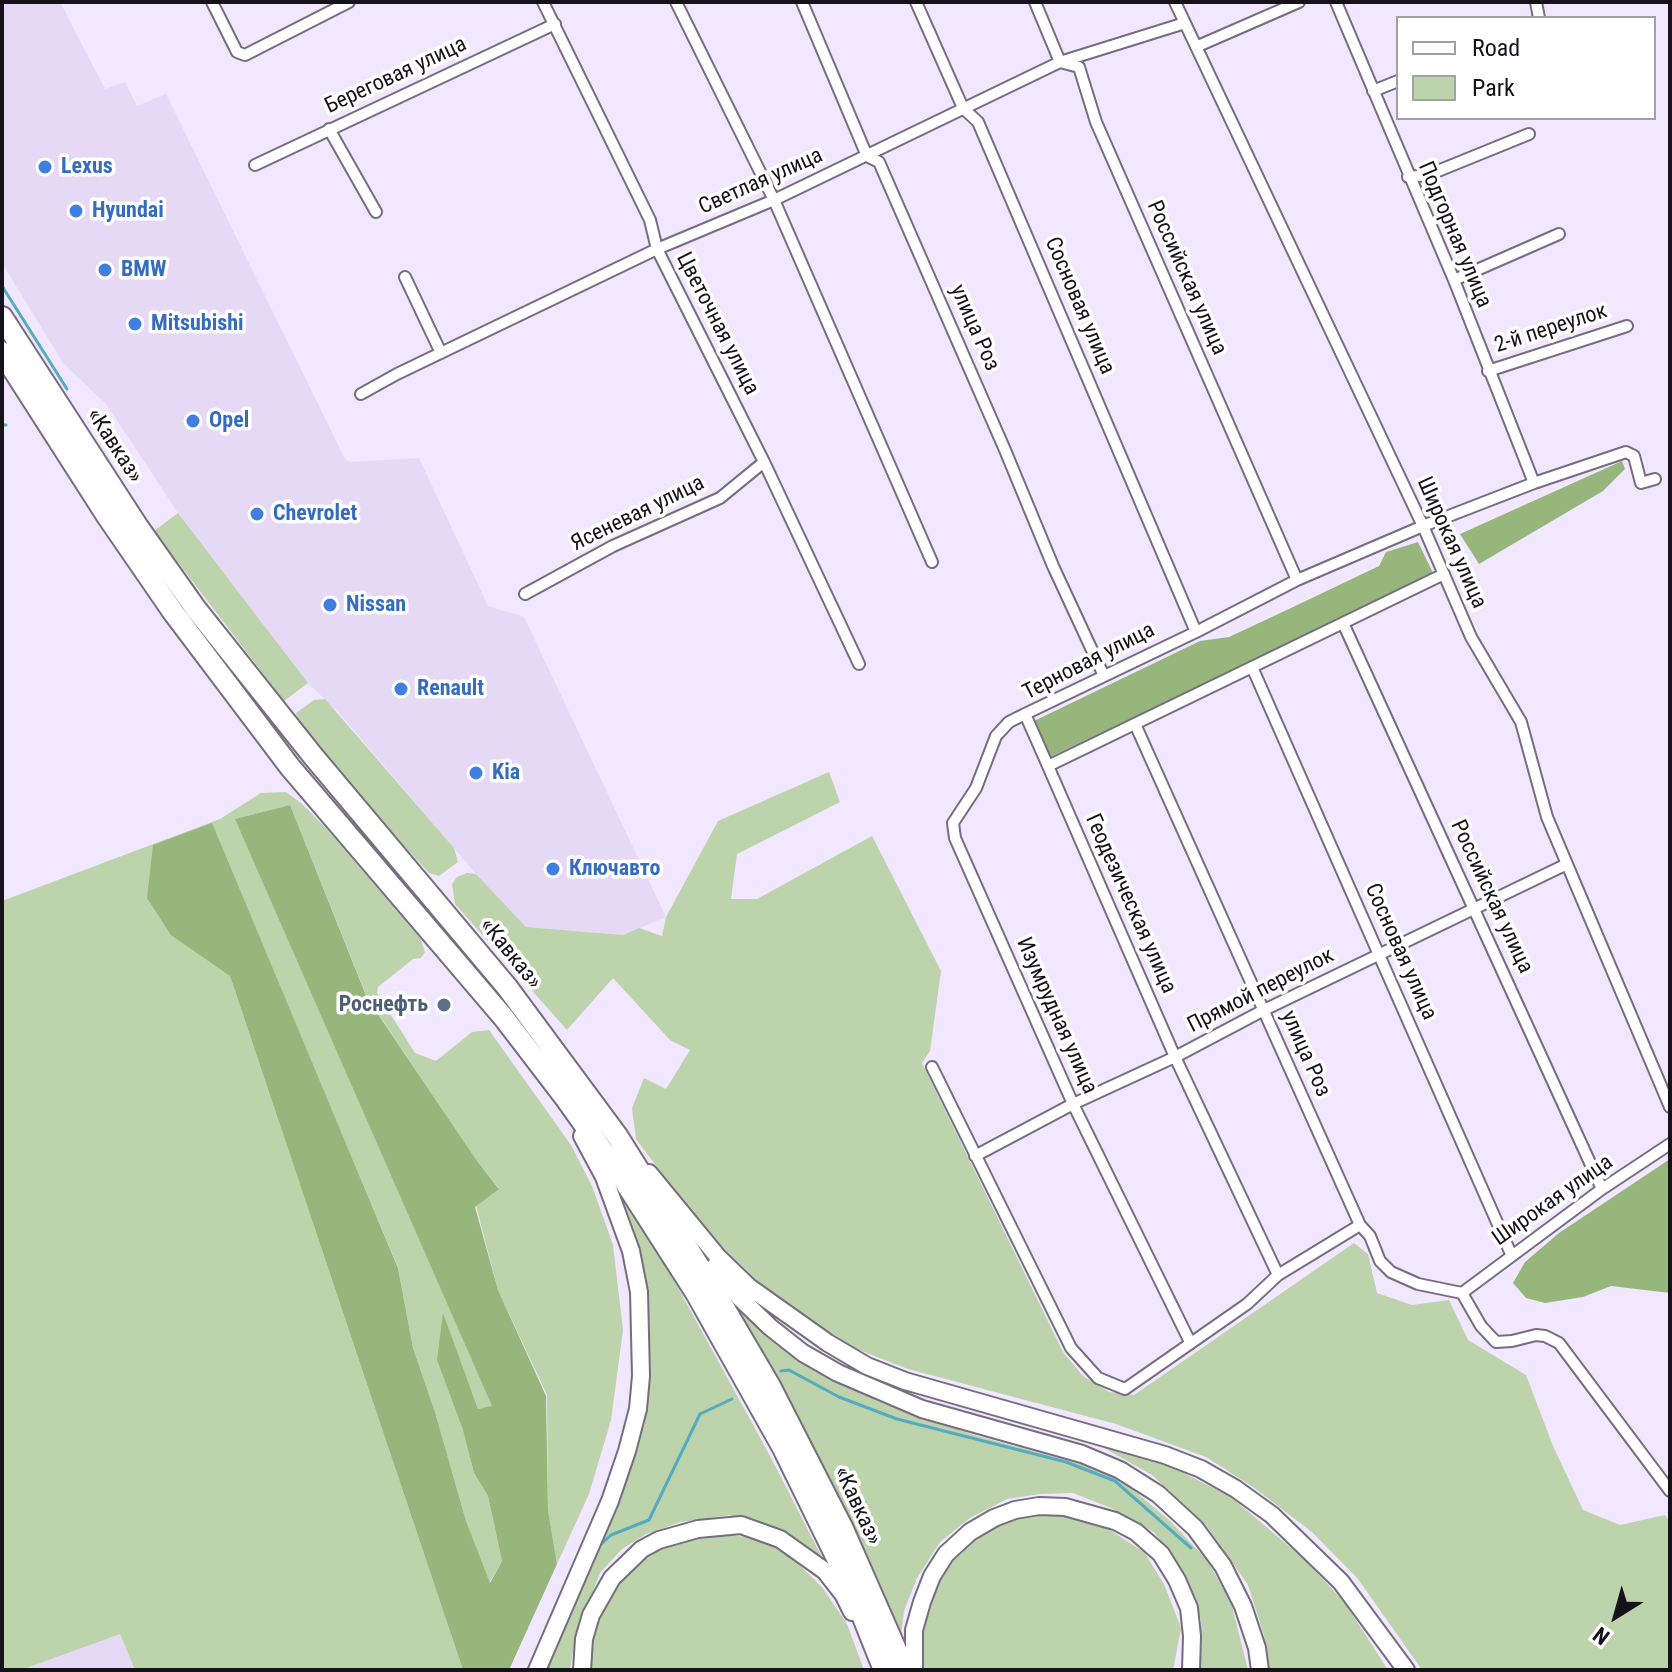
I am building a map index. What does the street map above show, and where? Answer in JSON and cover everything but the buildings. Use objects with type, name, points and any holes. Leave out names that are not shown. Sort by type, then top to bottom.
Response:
[{"type":"highway","name":"«Кавказ»","points":[[2,317],[138,527],[233,658],[507,987],[618,1137],[770,1386],[843,1529],[905,1670]]},
{"type":"highway","name":"«Кавказ»","points":[[2,352],[173,612],[290,767],[531,1053],[625,1182],[696,1293],[813,1507],[851,1587],[882,1670]]},
{"type":"highway","points":[[225,681],[248,704],[273,737],[282,738],[284,733],[281,727],[239,672],[233,658]]},
{"type":"highway","points":[[380,837],[318,774],[308,773],[310,782],[391,877],[408,904]]},
{"type":"main road","points":[[531,1053],[588,1144],[604,1177],[631,1251],[642,1328],[638,1409],[627,1451],[610,1501],[537,1670]]},
{"type":"main road","points":[[618,1137],[740,1298],[803,1353],[875,1391],[922,1409],[1082,1454],[1120,1470],[1158,1494],[1195,1528],[1223,1566],[1243,1606],[1257,1648],[1260,1670]]},
{"type":"main road","points":[[618,1137],[718,1257],[749,1287],[815,1335],[867,1366],[905,1381],[1165,1455],[1201,1469],[1236,1489],[1272,1515],[1341,1582],[1406,1670]]},
{"type":"main road","points":[[914,1670],[914,1630],[932,1576],[946,1554],[970,1532],[994,1518],[1039,1506],[1065,1507],[1115,1521],[1136,1532],[1161,1554],[1189,1608],[1191,1670]]},
{"type":"main road","points":[[582,1670],[584,1639],[591,1615],[612,1578],[626,1562],[642,1549],[680,1533],[716,1525],[741,1525],[780,1539],[825,1571],[843,1594],[882,1670]]},
{"type":"street","points":[[212,2],[237,52],[245,55],[349,2]]},
{"type":"street","name":"Цветочная улица","points":[[543,2],[650,220],[657,249],[764,462],[859,664]]},
{"type":"street","points":[[676,2],[774,200],[932,562]]},
{"type":"street","name":"улица Роз","points":[[802,2],[867,156],[879,162],[1053,566],[1104,676]]},
{"type":"street","name":"Сосновая улица","points":[[916,2],[963,108],[978,122],[1196,632]]},
{"type":"street","name":"Российская улица","points":[[1035,2],[1060,62],[1079,67],[1096,122],[1297,580]]},
{"type":"street","name":"Широкая улица","points":[[1175,2],[1423,526],[1471,637],[1521,722],[1547,817],[1670,1107]]},
{"type":"street","points":[[1198,46],[1274,8],[1299,2]]},
{"type":"street","name":"Подгорная улица","points":[[1336,2],[1454,280],[1534,483]]},
{"type":"street","name":"Светлая улица","points":[[361,394],[657,249],[774,200],[1060,62],[1185,23]]},
{"type":"street","name":"Береговая улица","points":[[255,165],[555,24]]},
{"type":"street","points":[[1373,91],[1396,82]]},
{"type":"street","points":[[329,129],[376,212]]},
{"type":"street","points":[[1408,177],[1428,175],[1529,134]]},
{"type":"street","points":[[1454,280],[1559,234]]},
{"type":"street","points":[[405,277],[441,353]]},
{"type":"street","name":"2-й переулок","points":[[1488,371],[1627,326]]},
{"type":"street","name":"Терновая улица","points":[[1048,766],[1025,714],[1297,580],[1423,526],[1626,452],[1634,456],[1641,483],[1655,479]]},
{"type":"street","name":"Ясеневая улица","points":[[525,594],[613,546],[720,498],[764,462]]},
{"type":"street","points":[[1048,766],[1444,574]]},
{"type":"street","name":"Российская улица","points":[[1343,623],[1602,1189]]},
{"type":"street","name":"Сосновая улица","points":[[1252,667],[1511,1254]]},
{"type":"street","name":"Изумрудная улица","points":[[1025,714],[1009,722],[996,736],[976,788],[953,823],[955,838],[1073,1104],[1190,1342]]},
{"type":"street","name":"улица Роз","points":[[1135,724],[1360,1225],[1370,1236],[1380,1261],[1391,1272],[1418,1284],[1462,1293]]},
{"type":"street","name":"Геодезическая улица","points":[[1048,766],[1175,1057],[1278,1275]]},
{"type":"street","name":"Прямой переулок","points":[[975,1156],[1073,1104],[1567,864]]},
{"type":"street","points":[[932,1067],[1071,1348],[1098,1378],[1125,1389],[1247,1304],[1278,1275],[1360,1225]]},
{"type":"street","name":"Широкая улица","points":[[1462,1293],[1511,1254],[1670,1144]]},
{"type":"street","points":[[1462,1293],[1481,1326],[1496,1342],[1536,1335],[1559,1343],[1670,1491]]},
{"type":"shaded area","points":[[2,2],[60,2],[105,89],[125,82],[137,106],[166,94],[345,459],[350,462],[419,458],[488,606],[524,617],[666,917],[623,935],[525,927],[340,714],[308,683],[178,513],[107,405],[63,363],[2,263]]},
{"type":"shaded area","points":[[120,1633],[135,1670],[21,1670]]},
{"type":"green space","points":[[1622,461],[1625,469],[1603,491],[1479,564],[1460,534]]},
{"type":"green space","points":[[178,513],[308,683],[284,701],[154,531]]},
{"type":"green space","points":[[1418,542],[1434,575],[1050,757],[1034,721],[1200,641],[1229,637],[1379,566],[1386,552]]},
{"type":"green space","points":[[325,699],[454,848],[458,862],[439,876],[429,873],[309,742],[296,713],[314,700]]},
{"type":"green space","points":[[829,772],[840,802],[737,854],[731,899],[757,899],[872,836],[941,971],[930,1051],[922,1063],[1063,1352],[1083,1376],[1109,1392],[1134,1395],[1354,1243],[1368,1254],[1377,1293],[1412,1305],[1449,1300],[1468,1340],[1526,1375],[1553,1446],[1583,1510],[1620,1525],[1665,1515],[1670,1522],[1670,1670],[1422,1670],[1358,1579],[1312,1532],[1253,1487],[1206,1457],[1116,1424],[908,1369],[854,1348],[768,1291],[703,1228],[636,1139],[632,1108],[644,1078],[666,1089],[690,1050],[670,1040],[613,978],[567,1030],[455,904],[452,884],[457,877],[476,874],[526,927],[623,935],[639,928],[662,936],[666,917],[718,821]]},
{"type":"green space","points":[[286,792],[326,828],[420,938],[425,952],[421,958],[413,959],[378,987],[377,993],[415,1053],[436,1061],[472,1032],[489,1030],[571,1145],[592,1186],[613,1245],[623,1330],[611,1420],[589,1494],[557,1564],[548,1510],[547,1395],[498,1290],[476,1206],[499,1188],[476,1160],[367,997],[290,805],[236,819],[493,1407],[478,1409],[443,1315],[462,1427],[474,1473],[488,1496],[502,1561],[489,1583],[466,1521],[413,1348],[398,1267],[211,824],[230,976],[463,1670],[135,1670],[120,1634],[21,1670],[2,1670],[2,901],[220,819],[261,793]]},
{"type":"green space","points":[[290,805],[367,998],[499,1189],[475,1207],[498,1290],[546,1396],[548,1510],[557,1564],[509,1670],[463,1670],[230,976],[171,935],[147,898],[153,845],[212,823],[398,1268],[413,1348],[466,1521],[490,1583],[502,1561],[488,1496],[474,1473],[462,1427],[437,1360],[443,1313],[478,1409],[492,1406],[235,819]]},
{"type":"green space","points":[[1670,1159],[1670,1293],[1611,1286],[1583,1297],[1545,1303],[1526,1298],[1513,1283],[1525,1262],[1559,1233]]},
{"type":"green space","points":[[615,1185],[659,1253],[827,1567],[772,1530],[730,1515],[681,1522],[646,1534],[622,1549],[600,1573],[576,1634],[570,1670],[542,1670],[631,1457],[648,1322]]},
{"type":"green space","points":[[727,1297],[771,1340],[811,1369],[885,1404],[974,1435],[1084,1465],[1124,1482],[1170,1521],[1207,1560],[1231,1602],[1248,1670],[1196,1670],[1200,1655],[1201,1619],[1179,1567],[1154,1532],[1111,1508],[1073,1493],[1007,1499],[970,1518],[940,1542],[917,1578],[904,1611],[900,1643]]},
{"type":"green space","points":[[1099,1445],[1154,1458],[1231,1497],[1305,1560],[1345,1603],[1388,1670],[1270,1670],[1264,1635],[1248,1585],[1206,1525],[1152,1475]]},
{"type":"green space","points":[[1052,1512],[1091,1518],[1144,1552],[1164,1584],[1181,1628],[1173,1670],[922,1670],[920,1634],[928,1590],[947,1559],[976,1532],[1012,1515]]},
{"type":"green space","points":[[730,1535],[760,1539],[792,1558],[822,1587],[847,1624],[864,1670],[590,1670],[588,1663],[593,1633],[622,1579],[648,1555],[676,1542]]},
{"type":"waterway","points":[[2,286],[67,389]]},
{"type":"waterway","points":[[781,1371],[789,1370],[839,1397],[897,1419],[1066,1462],[1115,1481],[1191,1548]]},
{"type":"waterway","points":[[597,1548],[611,1535],[649,1520],[700,1414],[732,1399]]},
{"type":"waterway","points":[[547,1670],[555,1647]]},
{"type":"place","name":"Lexus","points":[[45,167]]},
{"type":"place","name":"Hyundai","points":[[76,211]]},
{"type":"place","name":"BMW","points":[[105,270]]},
{"type":"place","name":"Mitsubishi","points":[[135,324]]},
{"type":"place","name":"Opel","points":[[193,421]]},
{"type":"place","name":"Chevrolet","points":[[257,514]]},
{"type":"place","name":"Nissan","points":[[330,605]]},
{"type":"place","name":"Renault","points":[[401,689]]},
{"type":"place","name":"Kia","points":[[476,773]]},
{"type":"place","name":"Ключавто","points":[[553,869]]},
{"type":"place","name":"Роснефть","points":[[444,1005]]}]
